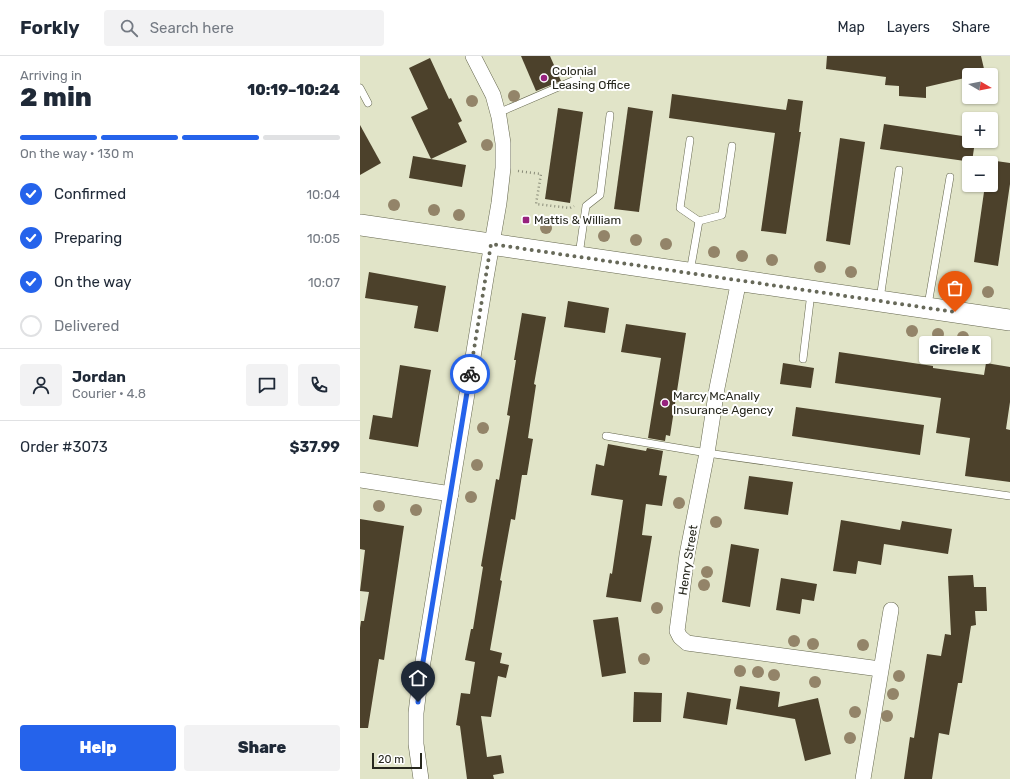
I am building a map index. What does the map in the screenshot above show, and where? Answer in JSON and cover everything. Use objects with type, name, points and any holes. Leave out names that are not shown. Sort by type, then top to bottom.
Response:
[{"type":"main road","points":[[360,225],[1010,320]]},
{"type":"street","points":[[421,779],[416,744],[416,713],[420,680],[499,203],[503,168],[503,143],[498,113],[493,95],[473,56]]},
{"type":"street","name":"Henry Street","points":[[739,280],[687,555],[676,631],[687,644],[880,669]]},
{"type":"street","points":[[360,480],[451,494]]},
{"type":"street","points":[[863,779],[880,669],[891,610]]},
{"type":"lane","points":[[498,113],[577,78]]},
{"type":"lane","points":[[360,88],[368,103]]},
{"type":"lane","points":[[578,257],[586,206],[600,195],[610,115]]},
{"type":"lane","points":[[690,140],[680,208],[699,221],[722,215],[732,146]]},
{"type":"lane","points":[[880,301],[899,170]]},
{"type":"lane","points":[[928,308],[950,178]]},
{"type":"lane","points":[[690,273],[699,221]]},
{"type":"lane","points":[[803,359],[811,291]]},
{"type":"lane","points":[[606,436],[707,453],[1010,496]]},
{"type":"path","points":[[503,168],[541,174],[536,204],[570,208],[575,205],[586,206]]},
{"type":"building","points":[[521,56],[550,56],[561,81],[536,91]]},
{"type":"building","points":[[827,56],[981,56],[984,68],[962,68],[962,79],[926,87],[926,98],[899,96],[899,86],[885,85],[886,77],[826,69]]},
{"type":"building","points":[[430,58],[449,99],[451,98],[462,121],[458,123],[467,142],[431,159],[411,117],[428,109],[409,68]]},
{"type":"building","points":[[672,94],[786,110],[788,99],[803,101],[799,132],[801,132],[786,234],[761,231],[775,133],[669,118]]},
{"type":"building","points":[[628,107],[653,111],[639,212],[614,209]]},
{"type":"building","points":[[558,108],[583,112],[570,203],[545,199]]},
{"type":"building","points":[[884,124],[962,136],[962,148],[974,148],[973,156],[962,156],[962,161],[880,149]]},
{"type":"building","points":[[360,125],[381,163],[360,175]]},
{"type":"building","points":[[840,138],[865,142],[850,245],[826,241]]},
{"type":"building","points":[[413,156],[466,165],[462,187],[409,178]]},
{"type":"building","points":[[998,161],[1010,163],[1010,184],[998,266],[974,262],[984,192],[998,192]]},
{"type":"building","points":[[369,272],[446,286],[438,332],[414,328],[418,306],[365,298]]},
{"type":"building","points":[[568,301],[609,308],[605,333],[564,327]]},
{"type":"building","points":[[522,313],[546,317],[534,384],[536,385],[528,438],[533,439],[527,475],[522,475],[515,520],[511,519],[500,580],[502,581],[490,650],[502,653],[500,663],[509,665],[506,678],[498,676],[491,717],[481,716],[487,757],[501,755],[504,773],[493,775],[494,779],[467,779],[460,726],[456,725],[461,693],[470,694],[475,662],[465,660],[471,629],[473,629],[483,567],[481,566],[496,479],[499,480],[510,416],[507,415]]},
{"type":"building","points":[[626,324],[686,333],[670,436],[666,435],[665,441],[648,438],[661,358],[621,352]]},
{"type":"building","points":[[839,352],[984,375],[986,363],[1010,367],[1010,402],[1006,429],[1010,430],[1010,482],[965,476],[970,438],[936,433],[941,398],[835,383]]},
{"type":"building","points":[[783,363],[814,368],[811,388],[780,384]]},
{"type":"building","points":[[400,365],[431,370],[418,447],[369,439],[373,415],[392,418]]},
{"type":"building","points":[[796,407],[924,425],[920,455],[792,436]]},
{"type":"building","points":[[608,444],[646,451],[647,448],[663,451],[659,475],[667,476],[662,506],[646,504],[642,535],[652,536],[641,602],[606,597],[610,573],[612,574],[623,500],[591,495],[596,464],[604,466]]},
{"type":"building","points":[[749,476],[793,482],[788,515],[744,509]]},
{"type":"building","points":[[360,519],[404,526],[384,660],[379,659],[368,728],[360,728],[360,628],[361,621],[364,621],[369,592],[360,591],[365,550],[360,549]]},
{"type":"building","points":[[841,520],[900,530],[902,521],[952,529],[948,554],[884,544],[881,565],[858,561],[856,574],[833,571]]},
{"type":"building","points":[[731,544],[759,549],[750,607],[722,602]]},
{"type":"building","points":[[973,575],[974,587],[986,587],[987,611],[975,611],[976,625],[971,626],[962,683],[958,683],[949,735],[939,733],[932,779],[904,779],[910,737],[914,738],[927,654],[941,656],[945,634],[951,635],[948,576]]},
{"type":"building","points":[[781,578],[817,584],[814,601],[802,599],[800,614],[776,610]]},
{"type":"building","points":[[618,617],[626,673],[602,677],[593,620]]},
{"type":"building","points":[[740,686],[780,692],[778,707],[818,698],[831,754],[805,761],[795,719],[736,709]]},
{"type":"building","points":[[634,692],[662,693],[661,722],[633,722]]},
{"type":"building","points":[[687,692],[731,699],[727,725],[683,718]]},
{"type":"way so far","points":[[470,374],[491,244],[955,312]]},
{"type":"place","name":"Colonial Leasing Office","points":[[544,78]]},
{"type":"place","name":"Mattis & William","points":[[526,220]]},
{"type":"place","name":"Circle K","points":[[955,312]]},
{"type":"place","name":"Marcy McAnally Insurance Agency","points":[[665,403]]},
{"type":"route","points":[[418,702],[420,680],[470,374]]}]
